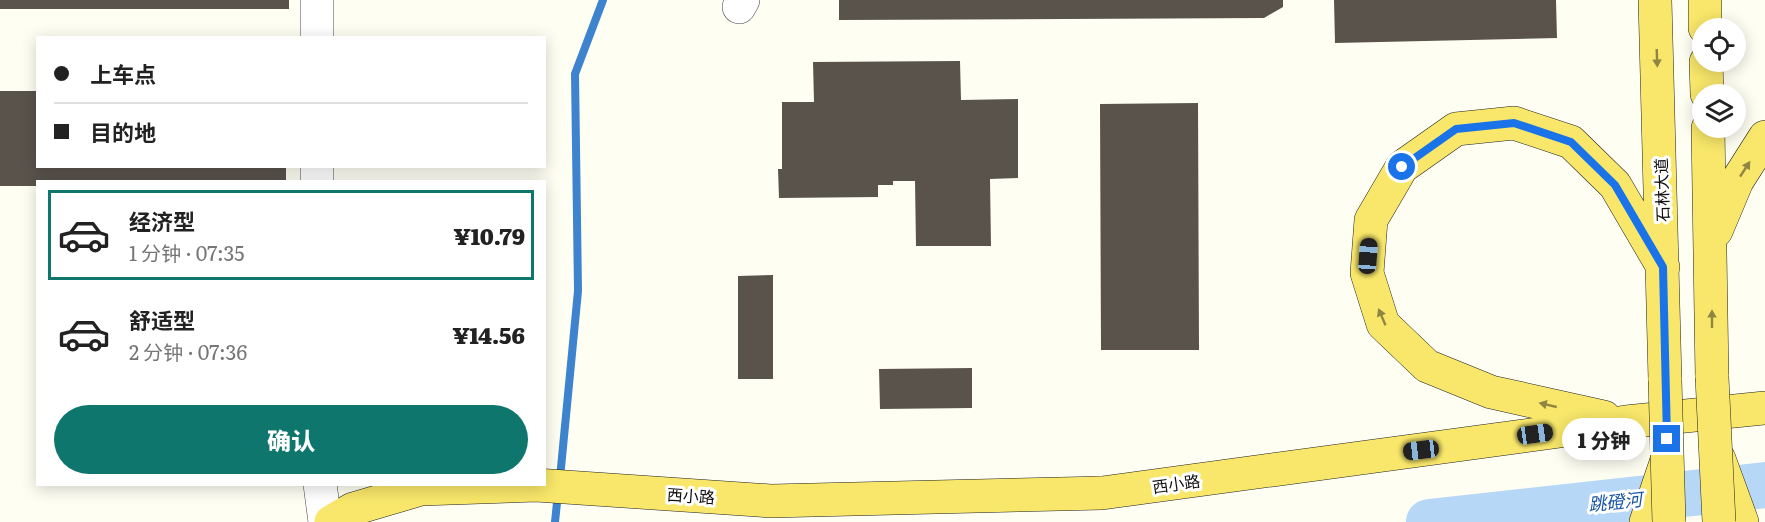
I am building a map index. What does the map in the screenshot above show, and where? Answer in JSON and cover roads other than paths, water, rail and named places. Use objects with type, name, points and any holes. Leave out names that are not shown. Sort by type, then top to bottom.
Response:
[{"type":"main road","name":"石林大道","points":[[1655,0],[1669,522]]},
{"type":"main road","points":[[1705,0],[1705,18]]},
{"type":"main road","points":[[1626,422],[1491,392],[1427,366],[1383,324],[1367,273],[1371,220],[1402,167],[1456,129],[1514,123],[1571,142],[1615,185],[1663,267]]},
{"type":"main road","points":[[1711,241],[1737,181],[1765,137]]},
{"type":"main road","points":[[1708,138],[1712,377],[1719,522]]},
{"type":"main road","name":"西小路","points":[[546,486],[771,501],[1102,493],[1626,422],[1765,408]]},
{"type":"main road","points":[[1716,451],[1742,522]]},
{"type":"main road","points":[[1646,522],[1668,458]]},
{"type":"main road","points":[[331,522],[353,509],[421,489],[507,486]]},
{"type":"street","points":[[317,0],[317,36]]},
{"type":"street","points":[[320,486],[325,522]]},
{"type":"waterway","points":[[560,478],[578,291],[575,74],[603,0]]},
{"type":"waterway","name":"跳磴河","points":[[1429,522],[1765,485]]},
{"type":"waterway","points":[[555,522],[558,493]]}]
